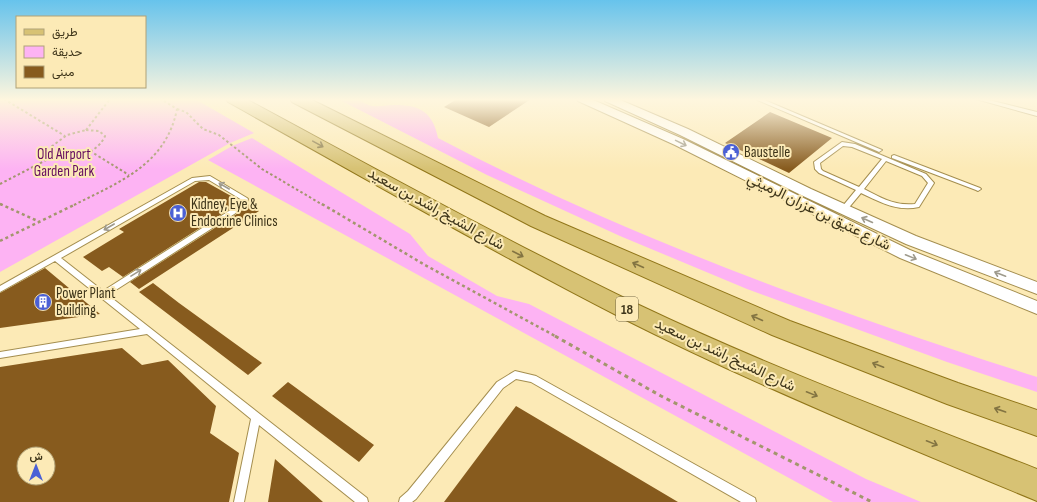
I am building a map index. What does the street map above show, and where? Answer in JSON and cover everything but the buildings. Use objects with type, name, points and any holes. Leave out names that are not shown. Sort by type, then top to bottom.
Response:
[{"type":"main road","name":"شارع الشيخ راشد بن سعيد","points":[[277,122],[514,252],[632,312],[788,384],[1037,485]]},
{"type":"main road","points":[[351,122],[538,221],[781,328],[957,395],[1037,423]]},
{"type":"street","name":"شارع عتيق بن عزران الرميثي","points":[[635,122],[679,142],[905,254],[1037,308]]},
{"type":"street","name":"شارع عتيق بن عزران الرميثي","points":[[663,122],[911,240],[1037,288]]},
{"type":"lane","points":[[813,122],[892,156],[978,189]]},
{"type":"lane","points":[[847,144],[853,144],[886,158],[919,172],[930,181],[931,183],[917,206],[904,208],[893,205],[821,172],[818,168],[817,162],[838,146],[847,144]]},
{"type":"lane","points":[[844,209],[886,158]]},
{"type":"lane","points":[[0,289],[194,179],[210,178],[245,199],[240,208],[103,294]]},
{"type":"lane","points":[[56,257],[363,502]]},
{"type":"lane","points":[[0,355],[148,331]]},
{"type":"lane","points":[[404,502],[412,495],[500,384],[515,375],[533,379],[751,502]]},
{"type":"lane","points":[[239,502],[256,417]]},
{"type":"path","points":[[43,122],[65,136]]},
{"type":"path","points":[[86,130],[92,122]]},
{"type":"path","points":[[0,241],[130,176],[150,160],[164,144],[174,122]]},
{"type":"path","points":[[197,122],[203,128],[219,135],[262,170],[295,187],[352,223],[425,265],[541,328],[661,396],[872,502]]},
{"type":"path","points":[[0,184],[54,156],[69,157],[90,152],[101,144],[105,136],[99,131],[86,130],[65,136],[51,147],[51,153],[54,156]]},
{"type":"path","points":[[90,152],[130,176]]},
{"type":"path","points":[[0,204],[40,222]]},
{"type":"green space","name":"Old Airport Garden Park","points":[[0,122],[236,122],[254,133],[230,143],[0,272]]},
{"type":"green space","points":[[384,122],[433,122],[438,138],[583,208],[657,240],[808,299],[1037,377],[1037,392],[947,362],[747,289],[620,236],[487,175]]},
{"type":"green space","points":[[252,138],[410,234],[428,256],[497,296],[529,304],[866,479],[921,502],[833,502],[208,160],[232,146]]},
{"type":"place","name":"Baustelle","points":[[731,152]]},
{"type":"place","name":"Kidney, Eye & Endocrine Clinics","points":[[178,213]]},
{"type":"place","name":"Power Plant Building","points":[[43,302]]}]
